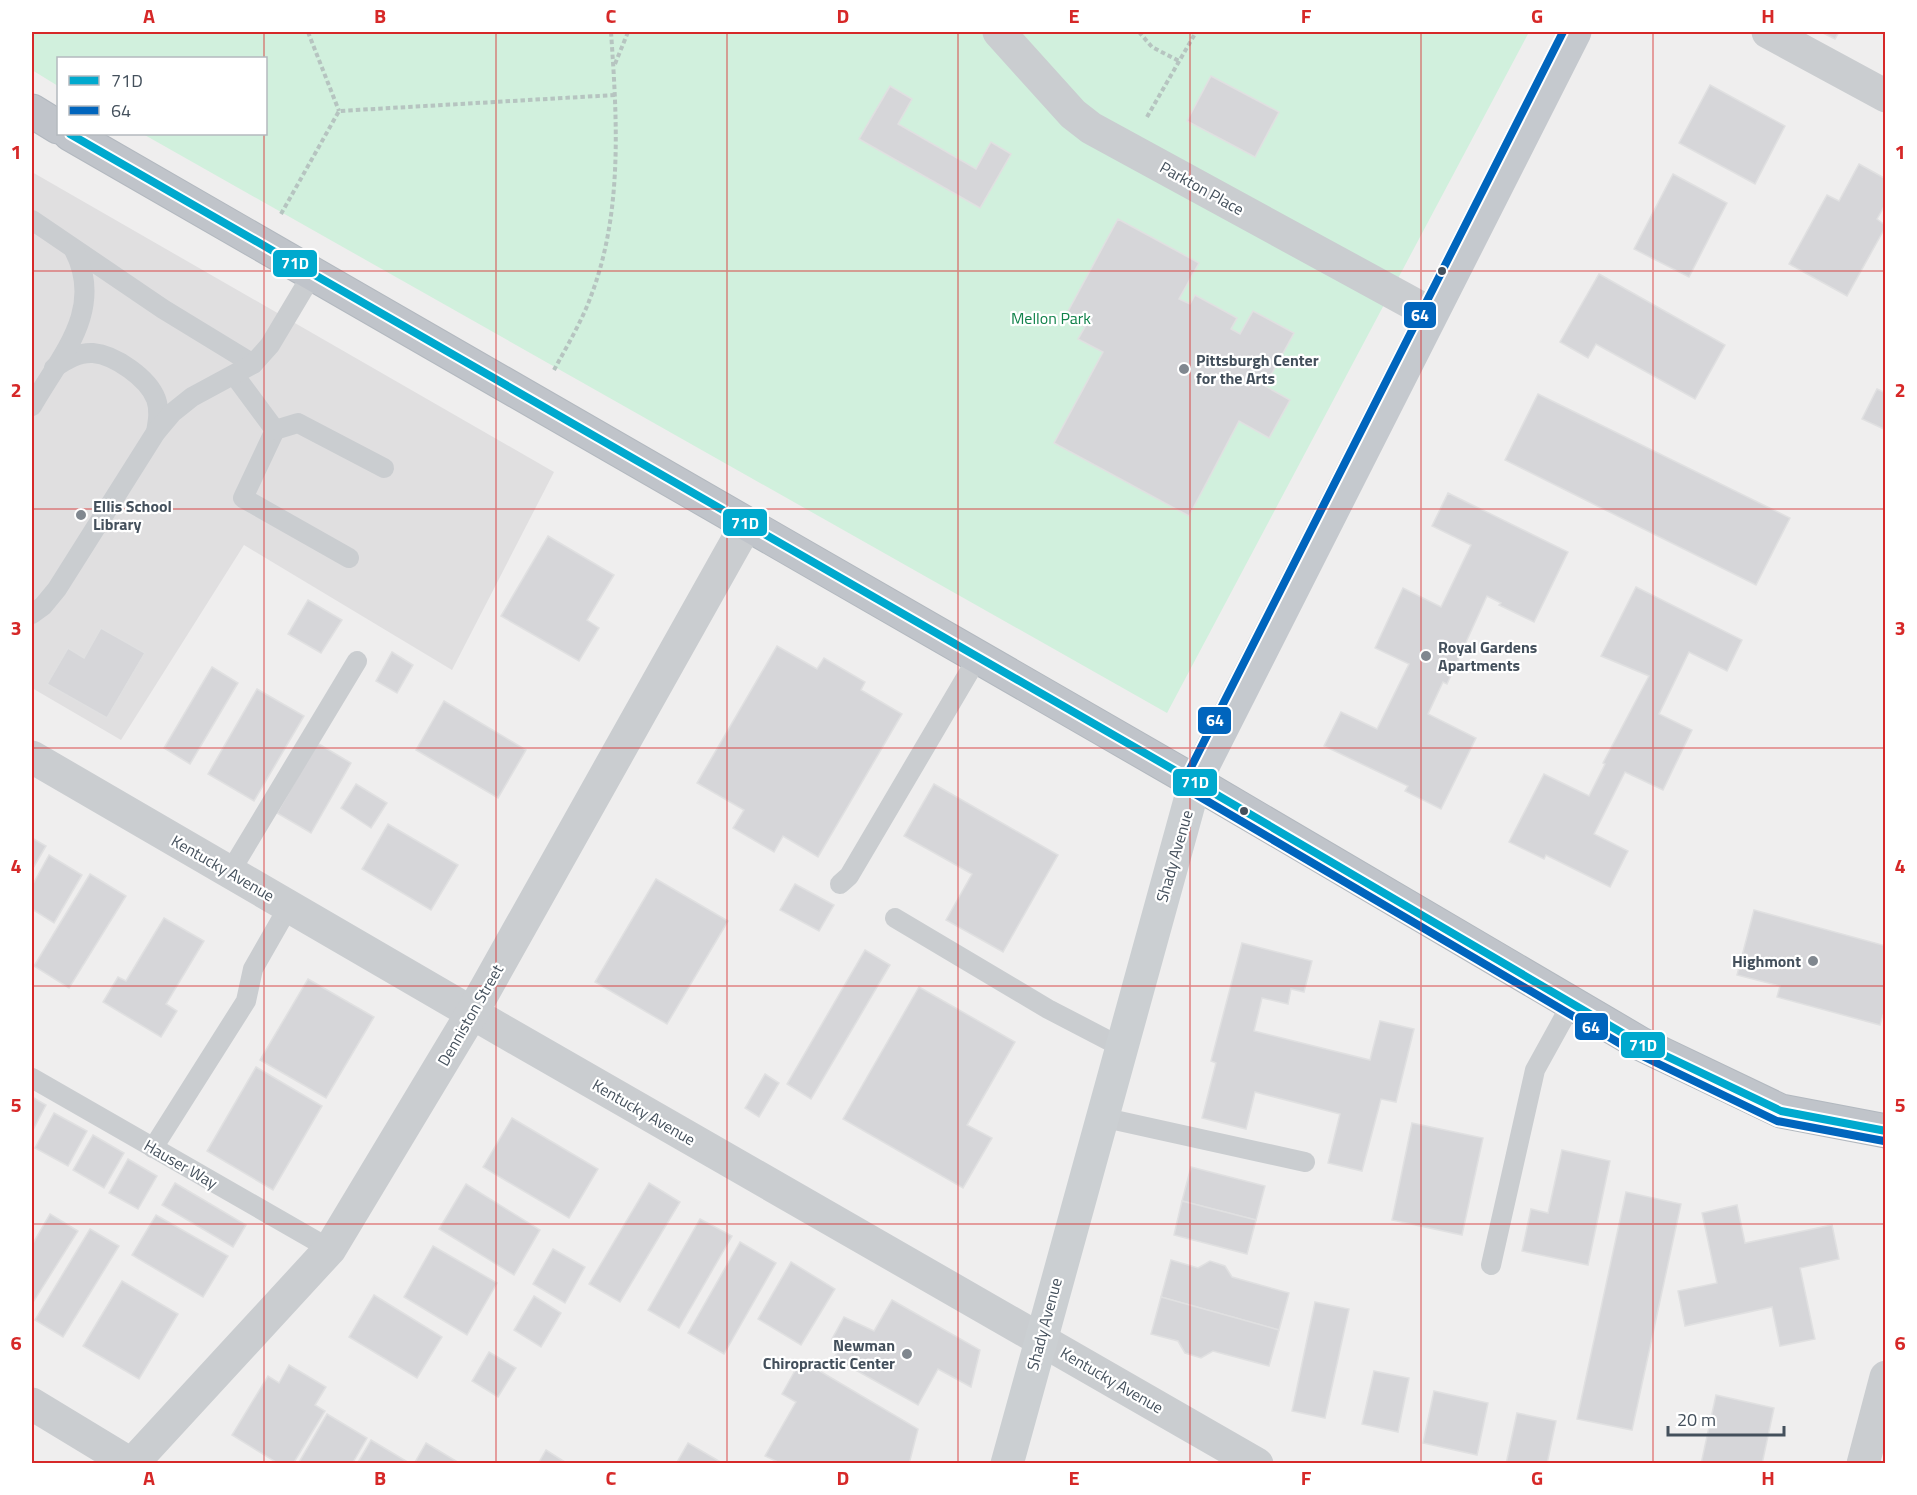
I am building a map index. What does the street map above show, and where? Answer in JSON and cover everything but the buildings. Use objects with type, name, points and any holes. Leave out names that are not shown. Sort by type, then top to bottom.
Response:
[{"type":"highway","points":[[32,111],[57,126]]},
{"type":"highway","points":[[72,135],[1195,782],[1641,1044],[1781,1111],[1886,1131]]},
{"type":"main road","name":"Shady Avenue","points":[[1007,1464],[1195,782],[1430,312],[1575,32]]},
{"type":"street","name":"Parkton Place","points":[[999,32],[1073,114],[1128,149],[1430,312]]},
{"type":"street","points":[[1768,32],[1886,96]]},
{"type":"street","name":"Denniston Street","points":[[132,1464],[330,1249],[472,1013],[747,523]]},
{"type":"street","name":"Kentucky Avenue","points":[[32,757],[472,1013],[1040,1339],[1077,1358],[1257,1464]]},
{"type":"street","points":[[1863,1464],[1886,1377]]},
{"type":"street","points":[[32,1404],[132,1464]]},
{"type":"lane","points":[[32,220],[163,309],[253,364]]},
{"type":"lane","points":[[32,406],[78,328],[86,301],[82,266],[74,250]]},
{"type":"lane","points":[[32,614],[43,606],[57,588],[156,432],[172,413],[192,397],[235,376],[253,364],[270,345],[313,273]]},
{"type":"lane","points":[[53,369],[70,358],[93,353],[110,358],[147,384],[156,399],[159,416],[156,432]]},
{"type":"lane","points":[[235,376],[275,430]]},
{"type":"lane","points":[[348,558],[243,498],[275,430],[298,423],[384,468]]},
{"type":"lane","points":[[840,884],[849,876],[978,657]]},
{"type":"lane","points":[[230,872],[357,661]]},
{"type":"lane","points":[[153,1148],[246,1001],[253,969],[289,906]]},
{"type":"lane","points":[[895,918],[1048,1009],[1121,1047]]},
{"type":"lane","points":[[1491,1265],[1535,1070],[1572,1003]]},
{"type":"lane","name":"Hauser Way","points":[[32,1078],[330,1249]]},
{"type":"lane","points":[[1101,1117],[1305,1162]]},
{"type":"path","points":[[308,32],[339,111]]},
{"type":"path","points":[[535,402],[580,321],[604,256],[617,143],[611,32]]},
{"type":"path","points":[[613,68],[628,32]]},
{"type":"path","points":[[1139,32],[1152,47],[1179,61]]},
{"type":"path","points":[[1128,149],[1196,32]]},
{"type":"path","points":[[339,111],[615,95]]},
{"type":"path","points":[[264,246],[339,111]]},
{"type":"shaded area","points":[[32,172],[554,472],[452,670],[244,545],[121,740],[32,688]]},
{"type":"green space","name":"Mellon Park","points":[[32,32],[1529,32],[1167,713],[145,135],[267,135],[267,57],[57,57],[57,85],[32,70]]},
{"type":"transit line","name":"64","points":[[1563,32],[1186,777],[1185,784],[1190,791],[1636,1053],[1777,1121],[1884,1141]]},
{"type":"transit line","name":"71D","points":[[72,135],[1195,782],[1641,1044],[1781,1111],[1886,1131]]},
{"type":"place","name":"Pittsburgh Center for the Arts","points":[[1184,369]]},
{"type":"place","name":"Ellis School Library","points":[[81,515]]},
{"type":"place","name":"Royal Gardens Apartments","points":[[1426,656]]},
{"type":"place","name":"Highmont","points":[[1813,961]]},
{"type":"place","name":"Newman Chiropractic Center","points":[[907,1354]]}]
